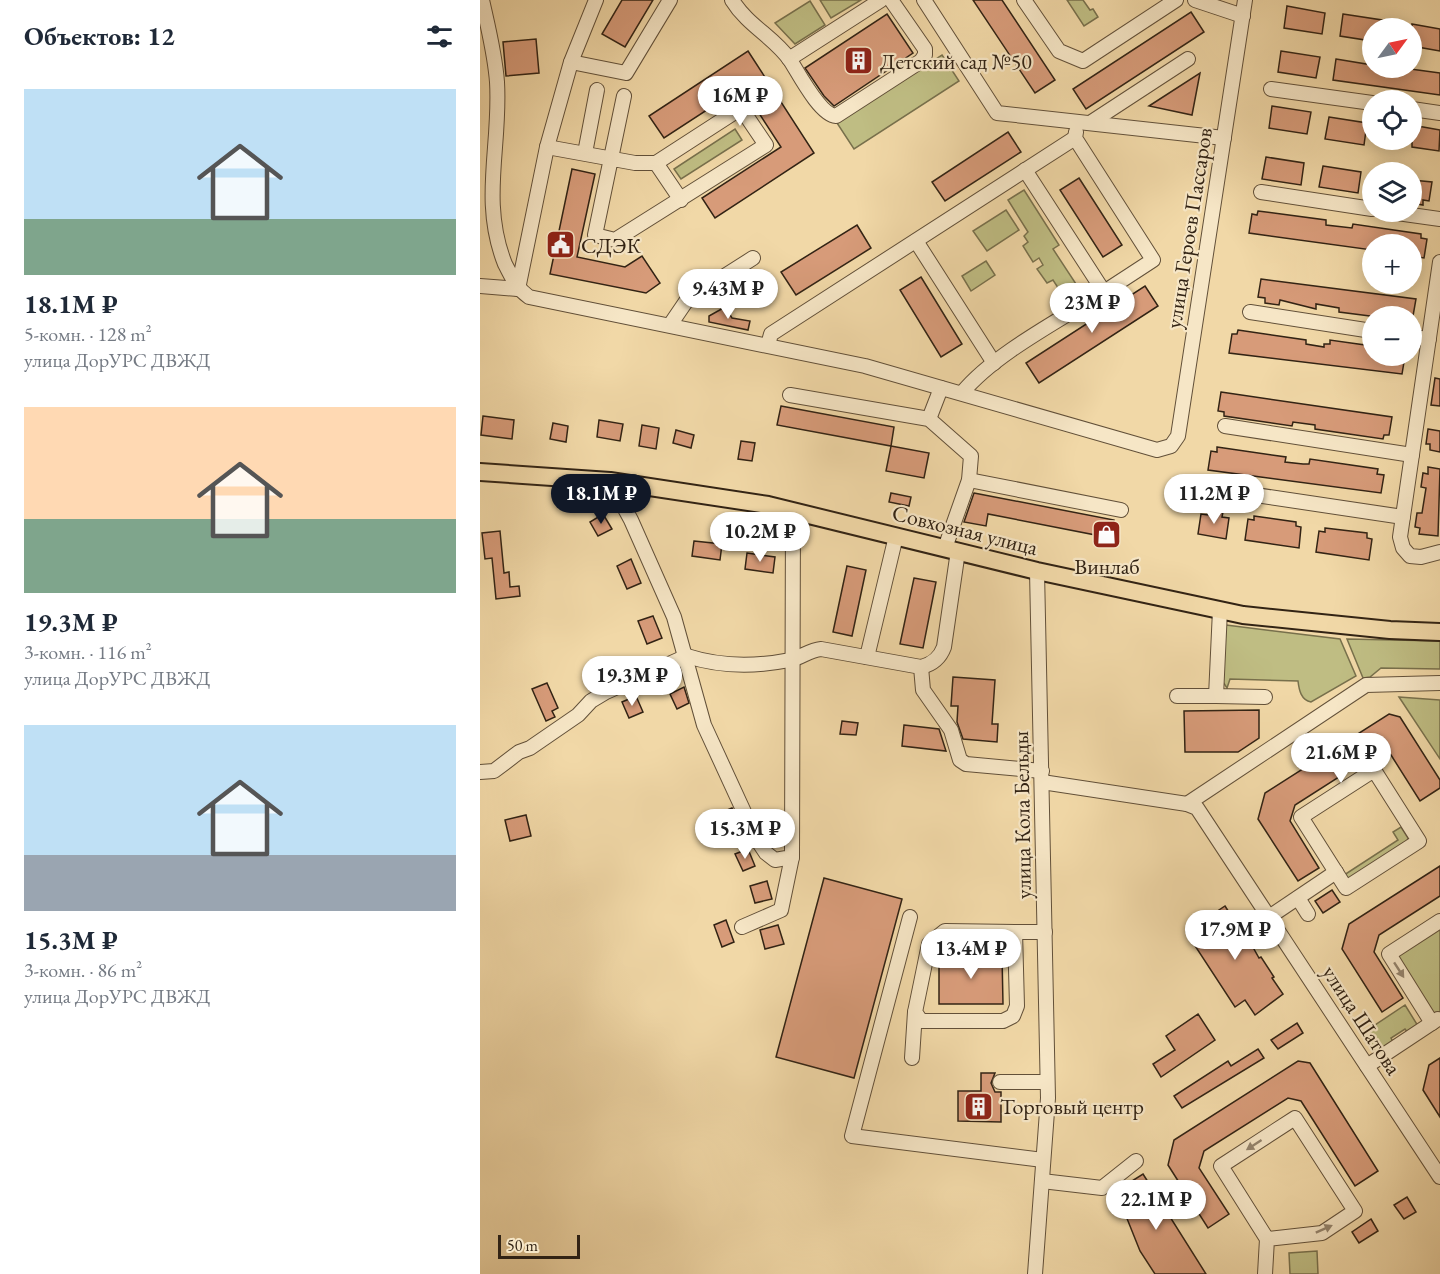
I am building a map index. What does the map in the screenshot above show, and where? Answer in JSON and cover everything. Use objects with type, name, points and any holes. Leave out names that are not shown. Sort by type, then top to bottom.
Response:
[{"type":"main road","name":"Совхозная улица","points":[[480,472],[610,481],[793,511],[1037,571],[1243,615],[1390,630],[1440,632]]},
{"type":"street","points":[[482,0],[493,48],[497,84],[488,196],[497,242],[518,289],[529,297],[865,366],[962,393],[974,379],[994,363],[1153,260],[1075,138]]},
{"type":"street","points":[[518,289],[547,147],[571,62],[596,0]]},
{"type":"street","points":[[571,62],[626,73],[670,0]]},
{"type":"street","points":[[732,0],[742,17],[789,59],[825,112],[837,116],[921,61],[925,55],[925,49],[891,0]]},
{"type":"street","points":[[789,59],[881,0]]},
{"type":"street","points":[[924,0],[997,113],[1224,138]]},
{"type":"street","points":[[1024,0],[1059,51],[1083,61],[1176,0]]},
{"type":"street","points":[[1195,0],[1243,16]]},
{"type":"street","name":"улица Героев Пассаров","points":[[962,393],[1157,450],[1170,446],[1178,436],[1245,0]]},
{"type":"street","points":[[768,345],[771,334],[1075,138],[1084,122],[1188,59]]},
{"type":"street","points":[[1271,89],[1362,102]]},
{"type":"street","points":[[585,153],[597,90]]},
{"type":"street","points":[[547,147],[585,153],[612,158],[635,163],[656,163],[741,108],[766,145],[615,240],[596,235],[612,158],[624,96]]},
{"type":"street","points":[[1422,110],[1440,113]]},
{"type":"street","points":[[656,163],[681,200]]},
{"type":"street","points":[[1025,170],[1104,292]]},
{"type":"street","points":[[1261,192],[1362,207]]},
{"type":"street","points":[[1422,216],[1440,219]]},
{"type":"street","points":[[916,241],[994,363]]},
{"type":"street","points":[[670,325],[687,300],[753,258]]},
{"type":"street","points":[[1440,261],[1400,537],[1402,548],[1410,556],[1440,552]]},
{"type":"street","points":[[480,286],[518,289]]},
{"type":"street","points":[[1250,312],[1362,329]]},
{"type":"street","points":[[1422,338],[1429,339]]},
{"type":"street","points":[[929,419],[941,388]]},
{"type":"street","points":[[480,772],[494,771],[519,752],[530,748],[578,715],[591,701],[606,692],[687,656],[707,662],[737,666],[793,660],[811,650],[820,648],[921,667],[938,658],[944,647],[952,550],[969,480],[971,456],[929,419],[790,395]]},
{"type":"street","points":[[1225,426],[1412,455]]},
{"type":"street","points":[[969,480],[1121,510]]},
{"type":"street","points":[[610,481],[652,565],[687,656],[704,725],[756,838],[766,853],[775,860],[792,857]]},
{"type":"street","points":[[1222,490],[1403,517]]},
{"type":"street","points":[[742,927],[781,910],[792,857],[793,511]]},
{"type":"street","points":[[867,657],[896,536]]},
{"type":"street","name":"улица Кола Бельды","points":[[1035,1274],[1047,1082],[1037,571]]},
{"type":"street","points":[[1216,696],[1220,610]]},
{"type":"street","points":[[921,667],[923,690],[951,730],[960,760],[966,764],[1187,804],[1366,685],[1440,683]]},
{"type":"street","points":[[1177,696],[1265,697]]},
{"type":"street","points":[[1374,770],[1419,841],[1346,888],[1336,872],[1301,817],[1374,770]]},
{"type":"street","name":"улица Шатова","points":[[1187,804],[1197,808],[1440,1177]]},
{"type":"street","points":[[1269,917],[1336,872]]},
{"type":"street","points":[[1298,898],[1308,914]]},
{"type":"street","points":[[910,917],[852,1136],[1008,1150],[1043,1160]]},
{"type":"street","points":[[1367,1066],[1436,1020],[1389,954],[1440,921]]},
{"type":"street","points":[[912,1058],[915,1012],[930,944],[945,932],[1045,932]]},
{"type":"street","points":[[915,1012],[921,1021],[1003,1021],[1013,1016],[1017,1006],[1015,932]]},
{"type":"street","points":[[1000,1082],[1047,1082]]},
{"type":"street","points":[[1265,1274],[1267,1239],[1221,1166],[1295,1118],[1355,1211],[1322,1233],[1267,1239]]},
{"type":"street","points":[[1042,1181],[1102,1188],[1136,1161]]},
{"type":"shaded area","points":[[820,0],[861,0],[831,18]]},
{"type":"shaded area","points":[[1067,0],[1083,0],[1098,17],[1084,26]]},
{"type":"shaded area","points":[[810,1],[825,25],[795,44],[775,23]]},
{"type":"shaded area","points":[[942,55],[959,81],[854,149],[837,123]]},
{"type":"shaded area","points":[[735,129],[742,140],[681,179],[674,169]]},
{"type":"shaded area","points":[[1024,190],[1059,245],[1053,249],[1078,287],[1064,297],[1053,280],[1047,283],[1037,269],[1043,265],[1039,258],[1033,262],[1023,246],[1028,242],[1024,236],[1028,232],[1008,200]]},
{"type":"shaded area","points":[[1006,210],[1019,230],[987,251],[973,231]]},
{"type":"shaded area","points":[[986,261],[995,275],[971,291],[962,276]]},
{"type":"shaded area","points":[[1226,625],[1340,639],[1356,676],[1311,702],[1303,697],[1298,681],[1230,679],[1227,688],[1223,682]]},
{"type":"shaded area","points":[[1347,639],[1440,641],[1440,669],[1381,668],[1370,677],[1363,678]]},
{"type":"shaded area","points":[[1399,697],[1440,700],[1440,759]]},
{"type":"shaded area","points":[[1401,827],[1408,838],[1407,841],[1349,879],[1341,877],[1398,840],[1393,832]]},
{"type":"shaded area","points":[[1440,924],[1440,1013],[1433,1014],[1393,954]]},
{"type":"shaded area","points":[[1405,1005],[1418,1026],[1408,1033],[1405,1029],[1391,1038],[1393,1042],[1376,1053],[1363,1033]]},
{"type":"shaded area","points":[[1317,1251],[1318,1274],[1290,1274],[1289,1253]]},
{"type":"building","points":[[622,0],[653,0],[625,47],[602,34]]},
{"type":"building","points":[[973,0],[1002,0],[1055,80],[1035,93]]},
{"type":"building","points":[[1287,6],[1325,13],[1322,34],[1284,28]]},
{"type":"building","points":[[1191,12],[1204,32],[1086,109],[1073,89]]},
{"type":"building","name":"Детский сад №50","points":[[887,14],[913,53],[834,106],[824,96],[805,68]]},
{"type":"building","points":[[1343,14],[1369,18],[1362,18],[1362,39],[1340,36]]},
{"type":"building","points":[[1422,26],[1440,29],[1440,51],[1422,48]]},
{"type":"building","points":[[536,39],[539,73],[506,76],[503,42]]},
{"type":"building","points":[[748,51],[814,153],[715,218],[702,198],[781,147],[742,87],[664,138],[649,116]]},
{"type":"building","points":[[1281,51],[1320,57],[1316,78],[1278,72]]},
{"type":"building","points":[[1336,59],[1362,63],[1362,78],[1422,78],[1422,71],[1440,73],[1440,95],[1422,92],[1422,90],[1404,90],[1333,80]]},
{"type":"building","points":[[1200,73],[1192,115],[1149,106]]},
{"type":"building","points":[[1272,106],[1311,112],[1307,134],[1269,128]]},
{"type":"building","points":[[1329,117],[1362,122],[1362,145],[1325,139]]},
{"type":"building","points":[[1422,127],[1440,130],[1439,151],[1422,148]]},
{"type":"building","points":[[1008,132],[1021,152],[945,201],[932,182]]},
{"type":"building","points":[[1266,157],[1304,163],[1301,185],[1262,179]]},
{"type":"building","points":[[1323,166],[1361,172],[1358,193],[1319,187]]},
{"type":"building","points":[[572,169],[595,174],[577,257],[625,267],[642,256],[660,283],[646,293],[550,274]]},
{"type":"building","points":[[1079,178],[1122,245],[1103,257],[1060,190]]},
{"type":"building","points":[[1422,181],[1432,182],[1429,201],[1423,200],[1423,205]]},
{"type":"building","points":[[1258,211],[1326,220],[1326,225],[1352,228],[1353,224],[1421,234],[1362,234],[1362,249],[1249,233],[1252,214],[1257,215]]},
{"type":"building","points":[[857,225],[871,248],[796,295],[781,272]]},
{"type":"building","points":[[1422,238],[1427,239],[1424,258],[1422,258]]},
{"type":"building","points":[[921,277],[962,344],[941,357],[900,290]]},
{"type":"building","points":[[1261,279],[1362,292],[1362,294],[1416,299],[1415,306],[1362,306],[1362,315],[1339,312],[1339,308],[1316,304],[1316,309],[1280,300],[1279,305],[1265,303],[1265,298],[1258,297]]},
{"type":"building","points":[[1145,286],[1158,306],[1039,383],[1026,363]]},
{"type":"building","points":[[725,307],[732,318],[750,321],[748,330],[709,322],[709,316]]},
{"type":"building","points":[[1238,330],[1306,340],[1306,344],[1324,347],[1324,344],[1330,344],[1330,340],[1362,345],[1362,366],[1403,366],[1402,374],[1229,353],[1232,334],[1237,334]]},
{"type":"building","points":[[1435,378],[1440,379],[1440,406],[1431,405]]},
{"type":"building","points":[[1221,392],[1392,417],[1389,435],[1384,435],[1383,439],[1315,429],[1315,425],[1293,422],[1292,426],[1224,416],[1224,412],[1218,411]]},
{"type":"building","points":[[781,406],[894,427],[891,446],[777,425]]},
{"type":"building","points":[[483,416],[514,420],[512,439],[481,435]]},
{"type":"building","points":[[599,420],[623,424],[620,441],[597,437]]},
{"type":"building","points":[[553,423],[568,426],[566,442],[550,439]]},
{"type":"building","points":[[642,425],[659,428],[656,449],[639,446]]},
{"type":"building","points":[[1428,429],[1440,431],[1440,452],[1430,450],[1430,444],[1426,444]]},
{"type":"building","points":[[676,430],[694,435],[691,448],[673,443]]},
{"type":"building","points":[[741,441],[755,443],[752,461],[738,459]]},
{"type":"building","points":[[891,446],[929,453],[924,478],[886,471]]},
{"type":"building","points":[[1217,447],[1286,457],[1285,462],[1309,464],[1310,459],[1378,469],[1377,474],[1384,475],[1381,493],[1208,470],[1211,451],[1217,452]]},
{"type":"building","points":[[1428,467],[1440,469],[1438,536],[1419,534],[1420,528],[1415,527],[1417,513],[1422,513],[1426,488],[1421,487],[1423,473],[1428,474]]},
{"type":"building","points":[[891,493],[911,497],[909,506],[889,502]]},
{"type":"building","points":[[974,493],[1114,520],[1111,538],[988,514],[986,526],[964,522]]},
{"type":"building","points":[[1208,510],[1223,512],[1222,517],[1229,518],[1226,539],[1198,534],[1201,514],[1208,515]]},
{"type":"building","points":[[603,514],[612,529],[598,536],[590,522]]},
{"type":"building","points":[[1254,516],[1296,522],[1296,526],[1301,527],[1299,548],[1245,540],[1248,519],[1254,520]]},
{"type":"building","points":[[1325,528],[1367,533],[1367,538],[1372,539],[1369,560],[1316,552],[1319,531],[1325,532]]},
{"type":"building","points":[[500,531],[504,573],[509,572],[510,587],[519,586],[520,596],[496,599],[492,558],[485,559],[482,533]]},
{"type":"building","points":[[694,541],[722,544],[720,560],[692,556]]},
{"type":"building","points":[[747,553],[775,557],[773,573],[745,569]]},
{"type":"building","points":[[631,559],[641,583],[627,589],[617,566]]},
{"type":"building","points":[[847,566],[866,570],[852,636],[833,632]]},
{"type":"building","points":[[914,578],[936,582],[923,648],[900,644]]},
{"type":"building","points":[[653,616],[662,638],[647,644],[638,621]]},
{"type":"building","points":[[953,677],[995,680],[992,724],[998,724],[997,742],[963,739],[957,722],[958,706],[951,706]]},
{"type":"building","points":[[547,683],[558,708],[552,711],[555,717],[546,721],[532,689]]},
{"type":"building","points":[[684,687],[689,703],[677,709],[670,694]]},
{"type":"building","points":[[636,696],[643,712],[629,718],[622,702]]},
{"type":"building","points":[[1259,710],[1259,738],[1238,752],[1185,752],[1184,711]]},
{"type":"building","points":[[1389,714],[1400,717],[1440,780],[1440,788],[1420,801],[1391,755],[1378,752],[1295,805],[1290,821],[1319,868],[1298,881],[1258,819],[1265,793]]},
{"type":"building","points":[[842,721],[858,723],[856,735],[840,734]]},
{"type":"building","points":[[904,725],[939,729],[946,751],[902,746]]},
{"type":"building","points":[[732,808],[740,825],[727,831],[720,813]]},
{"type":"building","points":[[526,815],[531,836],[510,841],[505,820]]},
{"type":"building","points":[[748,849],[755,866],[743,871],[735,854]]},
{"type":"building","points":[[1440,866],[1440,896],[1379,935],[1374,952],[1403,998],[1382,1012],[1342,949],[1349,924]]},
{"type":"building","points":[[824,878],[902,899],[854,1078],[776,1057]]},
{"type":"building","points":[[767,881],[772,899],[755,903],[750,886]]},
{"type":"building","points":[[1332,890],[1340,902],[1323,913],[1315,901]]},
{"type":"building","points":[[1225,906],[1237,925],[1240,924],[1283,994],[1255,1015],[1245,1000],[1235,1007],[1186,932]]},
{"type":"building","points":[[726,920],[734,942],[722,947],[714,925]]},
{"type":"building","points":[[778,925],[784,944],[765,949],[760,930]]},
{"type":"building","points":[[939,955],[1002,955],[1003,1004],[939,1004]]},
{"type":"building","points":[[1198,1014],[1215,1040],[1161,1077],[1153,1064],[1175,1050],[1166,1036]]},
{"type":"building","points":[[1297,1023],[1303,1033],[1278,1049],[1271,1040]]},
{"type":"building","points":[[1258,1049],[1264,1058],[1182,1108],[1174,1096],[1228,1061],[1231,1066]]},
{"type":"building","points":[[1440,1058],[1440,1117],[1423,1090],[1429,1065]]},
{"type":"building","points":[[1298,1061],[1310,1063],[1378,1171],[1355,1186],[1301,1101],[1288,1098],[1204,1151],[1199,1168],[1229,1214],[1208,1228],[1168,1165],[1174,1140]]},
{"type":"building","name":"Торговый центр","points":[[981,1073],[995,1073],[991,1083],[995,1092],[1001,1092],[1001,1122],[958,1121],[958,1091],[981,1091]]},
{"type":"building","points":[[1143,1174],[1206,1274],[1155,1274],[1140,1251],[1116,1191]]},
{"type":"building","points":[[1407,1197],[1416,1212],[1404,1219],[1394,1205]]},
{"type":"building","points":[[1371,1219],[1378,1231],[1359,1243],[1352,1232]]},
{"type":"place","name":"Детский сад №50","points":[[859,61]]},
{"type":"place","name":"СДЭК","points":[[560,245]]},
{"type":"place","name":"Винлаб","points":[[1107,534]]},
{"type":"place","name":"Торговый центр","points":[[979,1106]]}]
